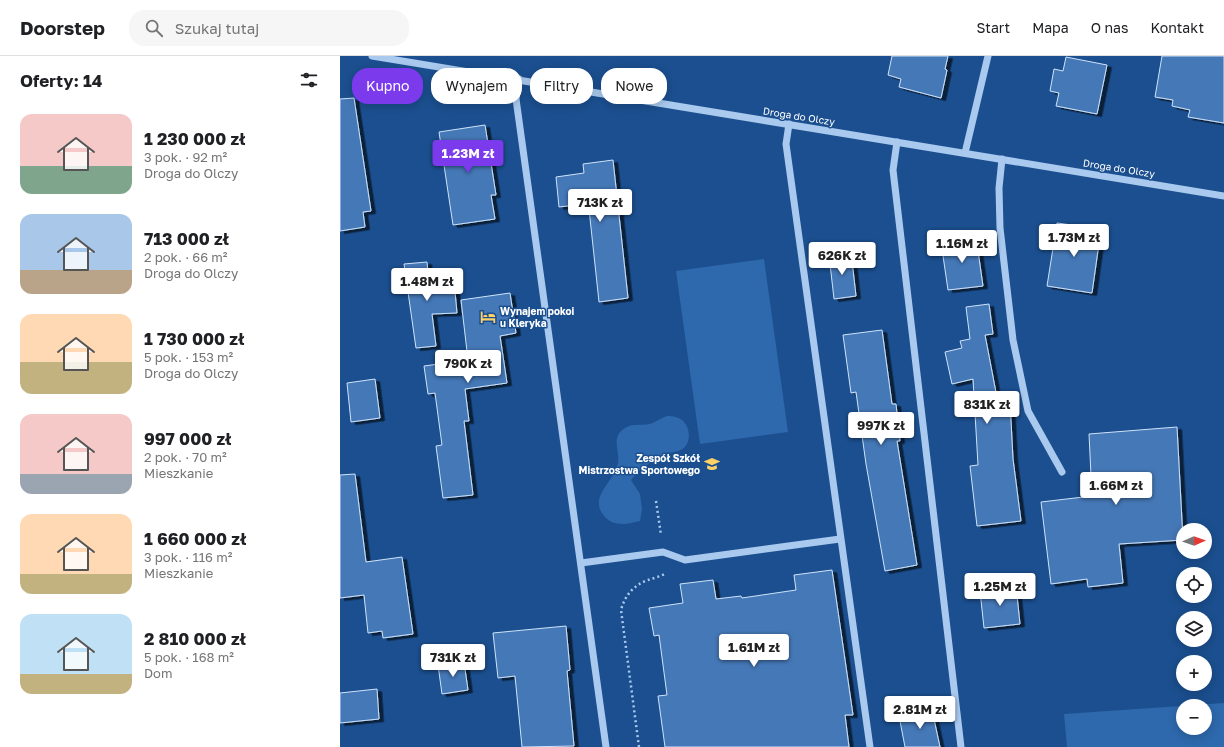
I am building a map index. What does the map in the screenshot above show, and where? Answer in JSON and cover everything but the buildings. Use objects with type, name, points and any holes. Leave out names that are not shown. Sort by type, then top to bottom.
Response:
[{"type":"street","name":"Droga do Olczy","points":[[372,56],[449,68]]},
{"type":"street","points":[[965,153],[988,56]]},
{"type":"street","name":"Droga do Olczy","points":[[522,80],[1224,196]]},
{"type":"street","points":[[517,104],[606,747]]},
{"type":"street","points":[[789,124],[786,144],[870,747]]},
{"type":"street","points":[[897,142],[893,170],[961,747]]},
{"type":"street","points":[[1002,159],[999,188],[1000,228],[1013,340],[1028,411],[1062,472]]},
{"type":"street","points":[[581,563],[663,552],[685,560],[840,539]]},
{"type":"path","points":[[639,747],[621,610],[624,600],[631,590],[645,581],[666,574],[656,502]]},
{"type":"shaded area","points":[[764,259],[788,432],[700,444],[676,271]]},
{"type":"shaded area","points":[[667,416],[682,420],[688,428],[688,442],[681,450],[669,453],[653,461],[643,468],[631,480],[640,494],[642,509],[640,521],[621,524],[609,520],[600,510],[599,503],[600,496],[616,470],[618,463],[618,435],[628,426],[650,424]]},
{"type":"shaded area","points":[[1224,703],[1224,747],[1067,747],[1064,714],[1176,706],[1176,735],[1212,735],[1212,704]]},
{"type":"place","name":"Wynajem pokoi u Kleryka","points":[[488,317]]},
{"type":"place","name":"Zespół Szkół Mistrzostwa Sportowego","points":[[712,464]]}]
